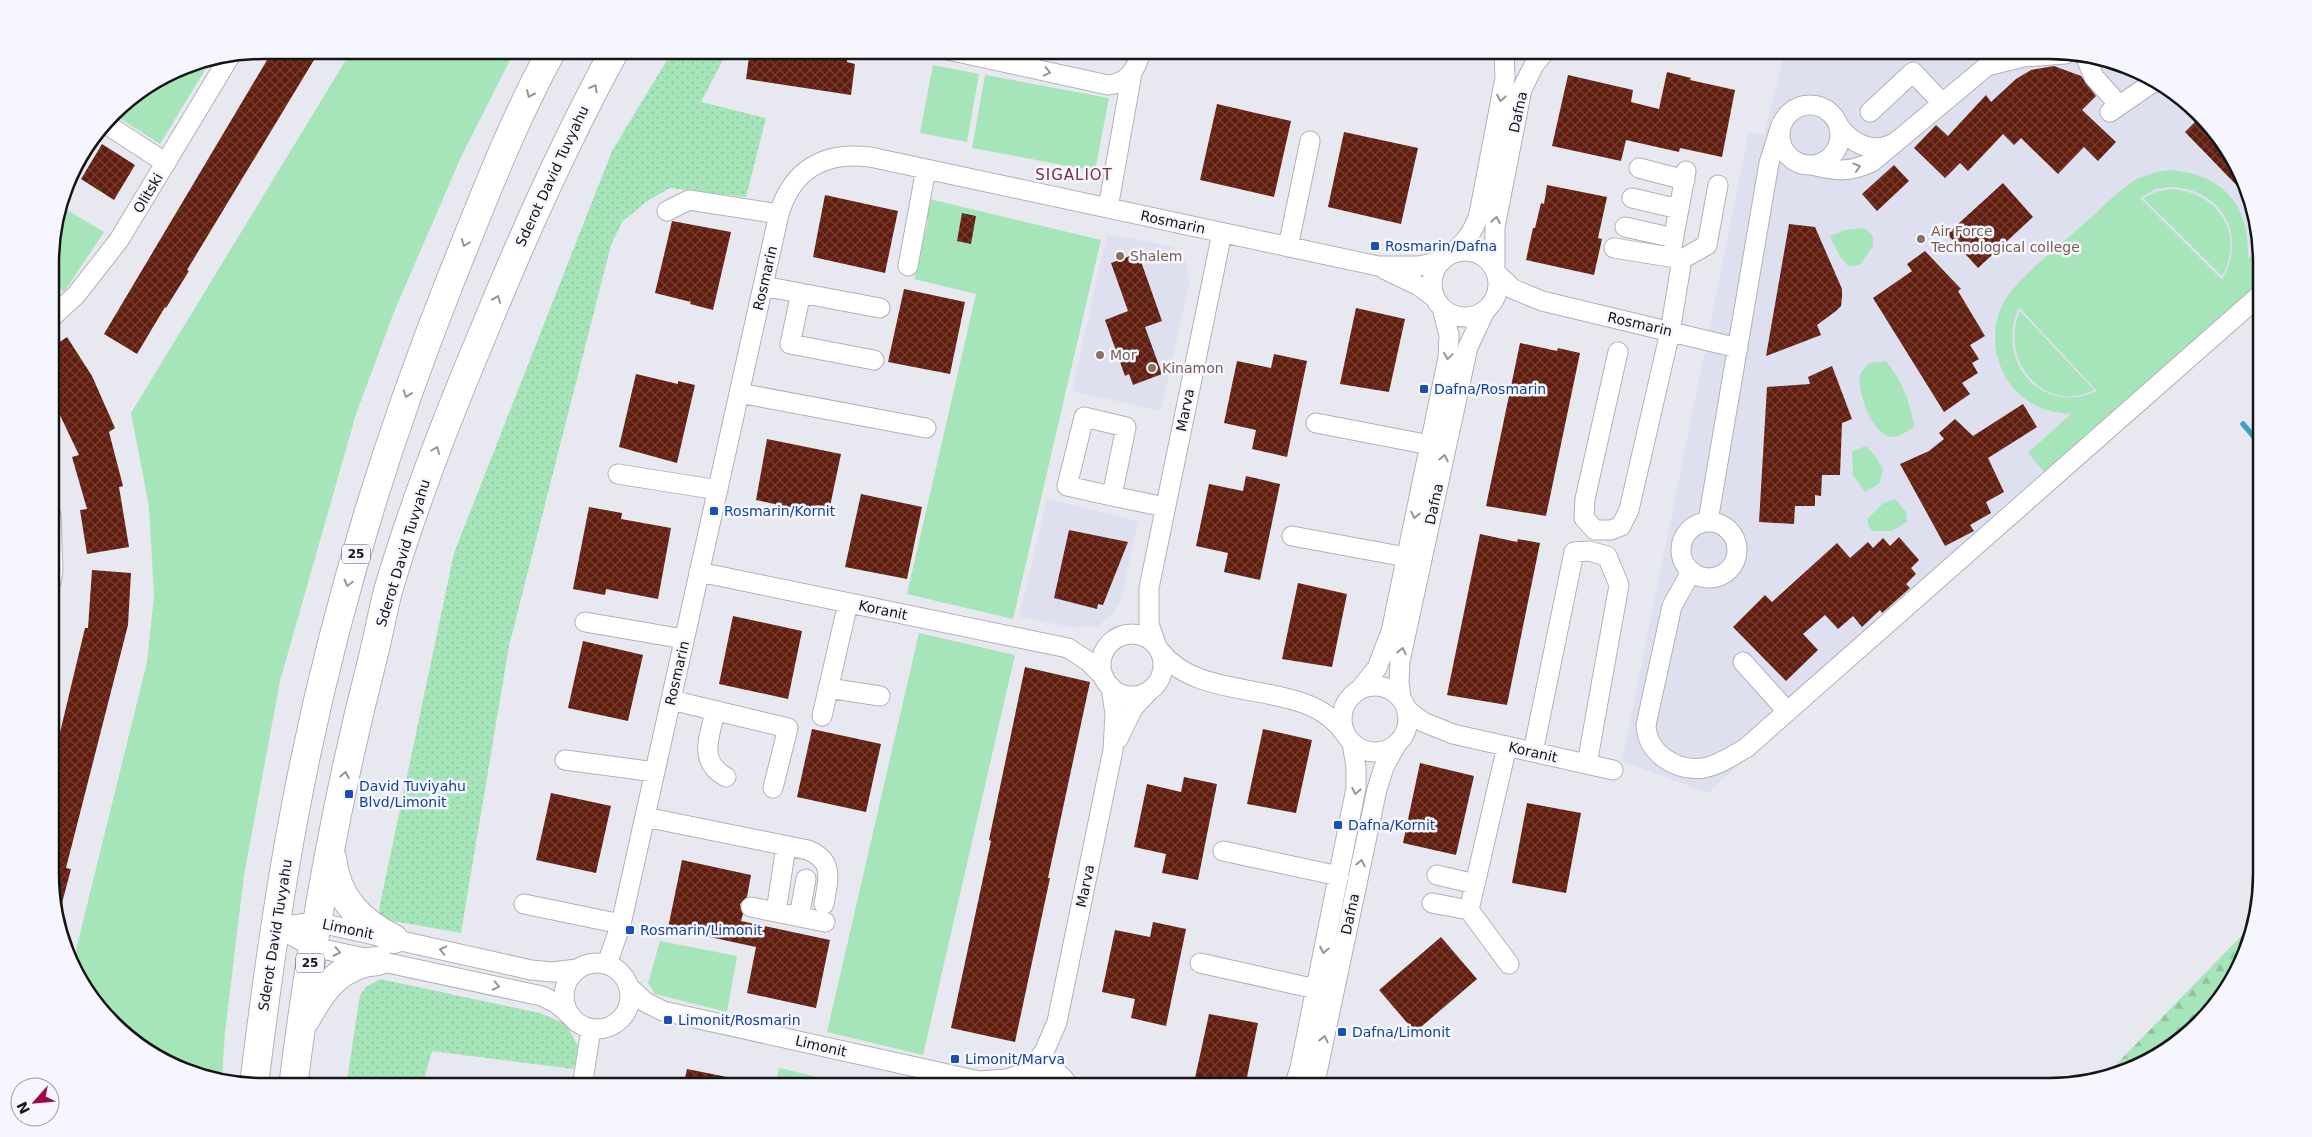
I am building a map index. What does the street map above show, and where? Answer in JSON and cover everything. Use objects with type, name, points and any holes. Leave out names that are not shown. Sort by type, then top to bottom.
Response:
[{"type":"highway","name":"Sderot David Tuvyahu","points":[[255,1078],[294,816],[312,728],[354,559],[420,356],[485,193],[548,59]]},
{"type":"highway","name":"Sderot David Tuvyahu","points":[[294,1078],[315,934],[351,744],[388,593],[417,499],[516,252],[590,96],[610,59]]},
{"type":"highway","points":[[332,840],[335,874],[347,903],[370,926],[394,939]]},
{"type":"highway","points":[[300,1031],[319,996],[332,981],[357,965],[378,961]]},
{"type":"street","points":[[987,59],[1097,84],[1118,83],[1132,73]]},
{"type":"street","points":[[1108,208],[1132,73],[1137,59]]},
{"type":"street","name":"Dafna","points":[[1446,258],[1467,239],[1479,214],[1505,78],[1504,59]]},
{"type":"street","name":"Dafna","points":[[1496,272],[1495,227],[1522,89],[1539,59]]},
{"type":"street","points":[[1781,125],[1779,134],[1785,153],[1792,160],[1842,171],[1856,170],[1872,162],[1988,66],[2015,59]]},
{"type":"street","name":"Olitski","points":[[59,311],[76,295],[119,240],[226,62]]},
{"type":"street","points":[[2088,63],[2094,77],[2114,109],[2149,85]]},
{"type":"street","points":[[1870,112],[1913,72],[1942,103]]},
{"type":"street","points":[[1708,521],[1764,190],[1769,163],[1781,125],[1792,110],[1810,104],[1828,110],[1845,134],[1864,146],[1886,147],[1896,142]]},
{"type":"street","points":[[1764,190],[1775,176],[1791,165],[1807,164],[1829,158],[1839,144],[1839,126]]},
{"type":"street","points":[[110,127],[166,163]]},
{"type":"street","points":[[1288,247],[1310,141]]},
{"type":"street","name":"Rosmarin","points":[[607,964],[621,924],[779,214],[788,192],[802,174],[821,162],[832,158],[863,156],[1378,266],[1419,266],[1446,258]]},
{"type":"street","points":[[1618,352],[1585,499],[1584,518],[1595,530],[1610,530],[1621,526],[1629,510],[1670,332],[1676,258],[1674,238],[1685,175],[1639,168]]},
{"type":"street","points":[[908,266],[926,169]]},
{"type":"street","points":[[1614,248],[1676,258],[1707,245],[1718,185]]},
{"type":"street","points":[[1632,198],[1679,209]]},
{"type":"street","points":[[667,211],[689,200],[779,214]]},
{"type":"street","points":[[1625,227],[1674,238]]},
{"type":"street","name":"Marva","points":[[1158,649],[1149,624],[1149,588],[1222,233]]},
{"type":"street","points":[[1463,251],[1473,252],[1485,257],[1496,272],[1498,292],[1487,309],[1473,317],[1460,317],[1438,302],[1433,276],[1446,258],[1463,251]]},
{"type":"street","name":"Rosmarin","points":[[1378,266],[1408,280],[1438,302]]},
{"type":"street","name":"Rosmarin","points":[[1496,272],[1513,289],[1542,301],[1738,348]]},
{"type":"street","points":[[763,286],[880,308]]},
{"type":"street","points":[[801,293],[790,344],[874,360]]},
{"type":"street","name":"Rosmarin","points":[[1487,309],[1510,301],[1542,301]]},
{"type":"street","name":"Dafna","points":[[1357,691],[1374,674],[1387,649],[1430,445],[1449,352],[1448,330],[1438,302]]},
{"type":"street","points":[[1692,572],[1672,606],[1646,725],[1646,736],[1650,744],[1670,761],[1688,768],[1705,768],[1718,764],[1746,748],[2253,302]]},
{"type":"street","name":"Dafna","points":[[1404,704],[1398,682],[1400,662],[1467,353],[1473,333],[1487,309]]},
{"type":"street","points":[[739,393],[926,428]]},
{"type":"street","points":[[1316,423],[1430,445]]},
{"type":"street","points":[[618,474],[718,490]]},
{"type":"street","points":[[1112,496],[1165,507]]},
{"type":"street","points":[[1708,521],[1726,526],[1736,541],[1736,559],[1726,573],[1718,577],[1708,578],[1692,572],[1682,558],[1682,540],[1692,526],[1708,521]]},
{"type":"street","points":[[1292,536],[1406,557]]},
{"type":"street","points":[[1534,752],[1574,552],[1589,552],[1607,556],[1615,571],[1619,585],[1587,764]]},
{"type":"street","name":"Koranit","points":[[699,572],[1068,648],[1096,646],[1119,638]]},
{"type":"street","name":"Marva","points":[[1119,638],[1135,620],[1149,588]]},
{"type":"street","points":[[822,716],[848,603]]},
{"type":"street","points":[[585,622],[684,639]]},
{"type":"street","points":[[1200,679],[1171,681],[1142,694],[1132,696],[1123,694],[1107,682],[1101,665],[1107,647],[1119,638],[1142,636],[1172,664],[1200,679],[1303,703],[1332,719],[1359,749],[1373,752],[1383,751],[1398,743],[1407,728],[1404,704],[1390,689],[1380,686],[1370,686],[1338,700],[1303,703]]},
{"type":"street","name":"Koranit","points":[[1068,648],[1088,661],[1107,682]]},
{"type":"street","points":[[1152,688],[1162,670],[1158,649]]},
{"type":"street","points":[[1743,662],[1787,711]]},
{"type":"street","name":"Marva","points":[[1065,1078],[1057,1056],[1057,1022],[1113,750],[1115,714],[1107,682]]},
{"type":"street","points":[[828,688],[880,696]]},
{"type":"street","name":"Marva","points":[[1113,750],[1130,714],[1152,688]]},
{"type":"street","points":[[1348,739],[1342,714],[1345,704],[1357,691]]},
{"type":"street","points":[[671,700],[788,728],[773,788]]},
{"type":"street","name":"Koranit","points":[[1404,704],[1423,722],[1453,734],[1613,770]]},
{"type":"street","points":[[716,711],[708,758],[712,767],[726,777]]},
{"type":"street","name":"Koranit","points":[[1398,743],[1417,735],[1453,734]]},
{"type":"street","name":"Dafna","points":[[1297,1078],[1357,784],[1356,767],[1348,739]]},
{"type":"street","name":"Dafna","points":[[1316,1078],[1377,789],[1384,767],[1398,743]]},
{"type":"street","points":[[1468,910],[1507,746]]},
{"type":"street","points":[[565,760],[655,772]]},
{"type":"street","points":[[645,817],[808,850],[823,859],[829,875],[825,913],[799,917],[751,907]]},
{"type":"street","points":[[776,912],[786,846]]},
{"type":"street","points":[[1223,851],[1339,876]]},
{"type":"street","points":[[1437,875],[1474,884]]},
{"type":"street","points":[[799,917],[806,879]]},
{"type":"street","points":[[1432,903],[1468,910],[1509,964]]},
{"type":"street","points":[[524,904],[621,924]]},
{"type":"street","name":"Limonit","points":[[276,927],[315,934],[394,939],[531,970],[552,972],[577,969]]},
{"type":"street","name":"Limonit","points":[[315,934],[378,961],[538,995],[553,1001],[570,1016]]},
{"type":"street","points":[[591,963],[607,964],[620,972],[628,986],[628,1006],[616,1023],[602,1029],[591,1029],[582,1026],[570,1016],[564,1001],[564,991],[567,981],[577,969],[591,963]]},
{"type":"street","points":[[1200,963],[1316,989]]},
{"type":"street","name":"Limonit","points":[[628,986],[645,1002],[663,1011],[958,1078]]},
{"type":"street","name":"Limonit","points":[[616,1023],[638,1014],[663,1011]]},
{"type":"street","name":"Marva","points":[[1021,1077],[1044,1052],[1057,1022]]},
{"type":"street","points":[[583,1078],[591,1029]]},
{"type":"street","name":"Limonit","points":[[1021,1077],[1038,1068],[1056,1072],[1062,1078]]},
{"type":"shaded area","points":[[1783,59],[2063,59],[2102,66],[2127,74],[2163,93],[2194,118],[2219,149],[2232,172],[2242,197],[2252,236],[2253,310],[1708,793],[1622,761],[1749,132],[1764,135]]},
{"type":"shaded area","points":[[1107,234],[1173,247],[1186,259],[1189,283],[1161,411],[1072,391]]},
{"type":"shaded area","points":[[1047,499],[1138,521],[1122,596],[1114,613],[1098,626],[1072,627],[1019,617]]},
{"type":"green space","points":[[347,59],[510,59],[461,157],[394,312],[356,414],[280,681],[244,875],[225,1032],[222,1074],[185,1063],[172,1057],[149,1044],[128,1028],[109,1009],[93,988],[75,954],[147,662],[154,596],[149,506],[131,413]]},
{"type":"green space","points":[[668,59],[723,59],[701,102],[766,118],[746,197],[670,188],[646,202],[622,222],[611,245],[509,646],[461,933],[381,919],[379,909],[454,553],[612,151]]},
{"type":"green space","points":[[933,65],[979,74],[967,142],[920,133]]},
{"type":"green space","points":[[207,67],[160,144],[119,118],[149,93],[161,86],[185,74]]},
{"type":"green space","points":[[985,75],[1109,98],[1095,171],[972,148]]},
{"type":"green space","points":[[2170,170],[2189,173],[2205,178],[2219,186],[2230,196],[2244,223],[2248,259],[2253,254],[2253,291],[2046,474],[2028,453],[2071,414],[2039,407],[2022,396],[2011,385],[2003,372],[1995,344],[1995,329],[1999,314],[2005,300],[2012,291],[2042,260],[2116,194],[2130,183],[2149,174]],"holes":[[[2171,187],[2189,190],[2204,196],[2216,205],[2225,217],[2231,231],[2232,247],[2229,263],[2222,280],[2140,198],[2155,189]],[[2019,307],[2097,391],[2077,397],[2058,396],[2041,390],[2028,379],[2018,364],[2013,346],[2013,327]]]},
{"type":"green space","points":[[2171,189],[2187,192],[2202,198],[2214,207],[2223,218],[2229,230],[2231,245],[2229,260],[2222,276],[2143,198],[2156,192]]},
{"type":"green space","points":[[921,197],[1101,240],[1013,619],[907,594],[976,294],[914,279],[928,221],[916,218]]},
{"type":"green space","points":[[66,209],[104,232],[64,292],[59,287],[59,249]]},
{"type":"green space","points":[[1864,228],[1873,236],[1873,246],[1860,265],[1848,266],[1839,255],[1830,236],[1845,230]]},
{"type":"green space","points":[[2020,311],[2094,390],[2076,396],[2058,395],[2043,389],[2030,378],[2021,364],[2015,347],[2015,329]]},
{"type":"green space","points":[[1886,361],[1897,376],[1904,392],[1914,427],[1896,437],[1886,435],[1873,422],[1861,393],[1860,376],[1862,371],[1869,363]]},
{"type":"green space","points":[[1866,446],[1876,457],[1883,470],[1879,484],[1865,492],[1853,475],[1852,451]]},
{"type":"green space","points":[[1895,499],[1906,512],[1907,522],[1892,531],[1871,531],[1867,519],[1882,504]]},
{"type":"green space","points":[[919,633],[1015,655],[923,1055],[827,1032]]},
{"type":"green space","points":[[2244,933],[2238,952],[2226,976],[2219,988],[2194,1019],[2163,1044],[2140,1057],[2113,1068]]},
{"type":"green space","points":[[660,941],[737,956],[727,1012],[655,994],[648,983]]},
{"type":"green space","points":[[380,979],[540,1013],[566,1024],[578,1046],[574,1069],[432,1051],[424,1078],[347,1078],[360,995],[366,987]]},
{"type":"green space","points":[[779,1068],[822,1078],[777,1078]]},
{"type":"building","points":[[268,59],[315,59],[187,270],[189,271],[137,354],[104,334]]},
{"type":"building","points":[[749,59],[847,59],[847,62],[855,64],[851,95],[746,79]]},
{"type":"building","points":[[2054,66],[2081,76],[2096,96],[2082,110],[2116,142],[2098,161],[2084,147],[2058,174],[2021,138],[2014,145],[2003,134],[1968,171],[1960,163],[1945,178],[1914,148],[1936,125],[1948,136],[1986,95],[1991,102],[2016,79],[2031,70]]},
{"type":"building","points":[[1667,72],[1691,78],[1690,80],[1735,90],[1722,157],[1680,148],[1679,152],[1626,140],[1621,161],[1552,146],[1568,75],[1633,90],[1631,102],[1659,109]]},
{"type":"building","points":[[1217,104],[1291,121],[1274,197],[1200,180]]},
{"type":"building","points":[[2196,121],[2219,149],[2239,187],[2185,132]]},
{"type":"building","points":[[1344,132],[1418,148],[1401,224],[1328,207]]},
{"type":"building","points":[[102,144],[135,165],[114,200],[81,179]]},
{"type":"building","points":[[1894,165],[1909,181],[1877,211],[1862,194]]},
{"type":"building","points":[[2003,183],[2033,217],[1978,268],[1947,234]]},
{"type":"building","points":[[1547,185],[1607,197],[1598,238],[1602,239],[1594,275],[1526,260],[1541,203],[1544,204]]},
{"type":"building","points":[[825,195],[898,211],[885,273],[813,257]]},
{"type":"building","points":[[962,213],[976,216],[971,244],[957,241]]},
{"type":"building","points":[[672,221],[731,232],[713,310],[655,293]]},
{"type":"building","points":[[1789,224],[1815,227],[1842,289],[1841,306],[1817,325],[1821,335],[1766,356]]},
{"type":"building","points":[[1925,251],[1961,289],[1958,291],[1985,336],[1970,345],[1979,359],[1972,363],[1978,373],[1962,383],[1970,394],[1944,412],[1873,298],[1912,271],[1907,264]]},
{"type":"building","points":[[1138,253],[1162,321],[1145,327],[1162,374],[1133,385],[1129,374],[1125,376],[1105,320],[1128,311],[1111,263]]},
{"type":"building","points":[[904,289],[965,302],[950,374],[888,362]]},
{"type":"building","points":[[1356,308],[1405,319],[1389,392],[1340,384]]},
{"type":"building","points":[[67,337],[92,376],[115,428],[109,432],[123,486],[119,487],[129,547],[87,554],[80,510],[87,509],[72,457],[79,455],[59,413],[59,342]]},
{"type":"building","points":[[1520,343],[1557,351],[1558,348],[1580,353],[1546,516],[1486,506]]},
{"type":"building","points":[[1274,354],[1307,361],[1287,457],[1252,449],[1256,430],[1224,423],[1237,361],[1271,368]]},
{"type":"building","points":[[1832,366],[1852,419],[1842,423],[1840,475],[1822,475],[1821,496],[1815,495],[1815,506],[1795,506],[1794,524],[1759,522],[1767,387],[1810,384],[1808,377]]},
{"type":"building","points":[[636,374],[678,384],[678,381],[695,385],[677,463],[619,447]]},
{"type":"building","points":[[2023,404],[2037,427],[1988,458],[2004,492],[1986,502],[1991,513],[1970,525],[1974,531],[1945,546],[1900,464],[1929,451],[1944,439],[1939,433],[1955,419],[1973,436]]},
{"type":"building","points":[[767,439],[841,454],[828,516],[756,500]]},
{"type":"building","points":[[1246,476],[1280,484],[1260,580],[1224,572],[1228,553],[1196,546],[1209,484],[1243,491]]},
{"type":"building","points":[[861,494],[922,507],[907,579],[845,567]]},
{"type":"building","points":[[589,507],[622,513],[621,519],[671,528],[658,599],[606,589],[605,595],[573,589]]},
{"type":"building","points":[[1069,530],[1128,542],[1103,605],[1098,604],[1097,609],[1054,598]]},
{"type":"building","points":[[1480,534],[1517,542],[1518,539],[1540,543],[1507,705],[1447,695]]},
{"type":"building","points":[[1899,537],[1919,560],[1911,568],[1916,574],[1906,584],[1910,588],[1882,613],[1880,610],[1862,627],[1853,616],[1838,629],[1825,615],[1803,634],[1818,650],[1786,681],[1733,627],[1765,595],[1772,602],[1837,543],[1850,558],[1868,542],[1873,548],[1883,538],[1890,546]]},
{"type":"building","points":[[92,570],[131,573],[128,625],[66,868],[71,869],[61,906],[59,888],[59,737],[85,628],[88,628]]},
{"type":"building","points":[[1298,583],[1347,594],[1332,667],[1282,659]]},
{"type":"building","points":[[733,616],[802,631],[788,699],[719,684]]},
{"type":"building","points":[[583,641],[643,655],[628,721],[568,708]]},
{"type":"building","points":[[1025,667],[1090,682],[1015,1042],[951,1028],[991,841],[989,840]]},
{"type":"building","points":[[812,729],[881,744],[866,812],[797,797]]},
{"type":"building","points":[[1263,729],[1312,740],[1296,813],[1247,804]]},
{"type":"building","points":[[1420,763],[1474,776],[1456,855],[1403,843]]},
{"type":"building","points":[[1184,777],[1217,784],[1198,880],[1162,873],[1166,854],[1134,847],[1147,784],[1181,792]]},
{"type":"building","points":[[551,793],[611,806],[596,873],[536,860]]},
{"type":"building","points":[[1527,803],[1581,813],[1566,893],[1512,883]]},
{"type":"building","points":[[682,860],[751,875],[747,897],[740,904],[743,914],[741,921],[830,940],[816,1008],[747,993],[756,947],[668,928]]},
{"type":"building","points":[[1153,922],[1186,929],[1166,1026],[1131,1018],[1135,999],[1102,992],[1115,930],[1150,937]]},
{"type":"building","points":[[1441,937],[1477,979],[1415,1032],[1379,990]]},
{"type":"building","points":[[1209,1014],[1258,1023],[1247,1078],[1195,1078]]},
{"type":"building","points":[[687,1069],[732,1078],[685,1078]]},
{"type":"waterway","points":[[2243,424],[2253,436]]},
{"type":"place","name":"Air Force Technological college","points":[[1921,239]]},
{"type":"place","name":"Rosmarin/Dafna","points":[[1375,246]]},
{"type":"place","name":"Shalem","points":[[1120,256]]},
{"type":"place","name":"Mor","points":[[1100,355]]},
{"type":"place","name":"Kinamon","points":[[1152,368]]},
{"type":"place","name":"Dafna/Rosmarin","points":[[1424,389]]},
{"type":"place","name":"Rosmarin/Kornit","points":[[714,511]]},
{"type":"place","name":"David Tuviyahu Blvd/Limonit","points":[[349,794]]},
{"type":"place","name":"Dafna/Kornit","points":[[1338,825]]},
{"type":"place","name":"Rosmarin/Limonit","points":[[630,930]]},
{"type":"place","name":"Limonit/Rosmarin","points":[[668,1020]]},
{"type":"place","name":"Dafna/Limonit","points":[[1342,1032]]},
{"type":"place","name":"Limonit/Marva","points":[[955,1059]]},
{"type":"district","name":"SIGALIOT","points":[[1074,175]]}]
